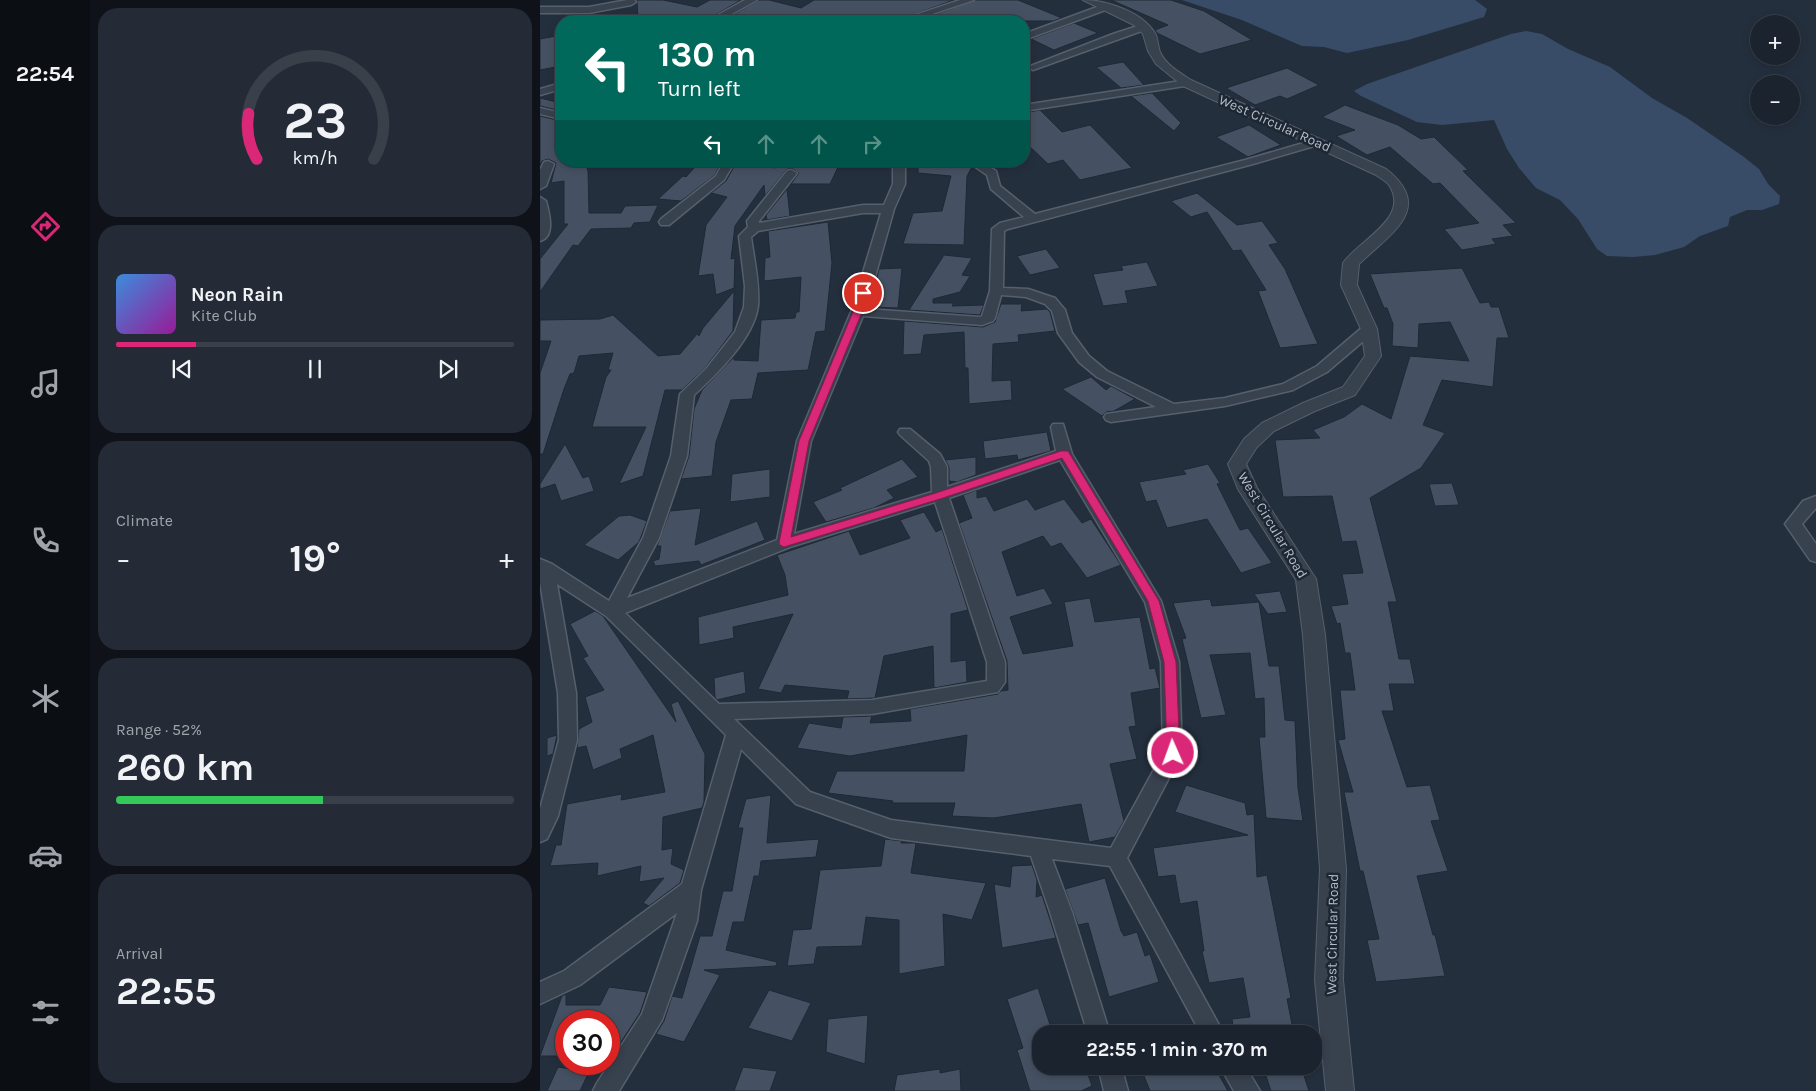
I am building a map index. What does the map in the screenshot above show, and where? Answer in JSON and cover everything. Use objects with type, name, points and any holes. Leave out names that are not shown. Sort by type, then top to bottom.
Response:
[{"type":"street","points":[[573,11],[576,0]]},
{"type":"street","points":[[723,15],[752,0]]},
{"type":"street","points":[[921,15],[969,0]]},
{"type":"street","points":[[540,10],[589,10],[631,2]]},
{"type":"street","points":[[1030,34],[1097,3],[1132,18],[1144,27]]},
{"type":"street","points":[[1033,67],[1053,61],[1118,34],[1144,27]]},
{"type":"street","name":"West Circular Road","points":[[1144,27],[1153,39],[1154,51],[1165,67],[1187,83],[1380,172],[1395,183],[1402,204],[1398,218],[1351,263],[1349,285],[1369,329],[1373,356],[1349,391],[1309,407],[1268,427],[1250,443],[1237,464],[1248,489],[1306,579],[1314,635],[1334,869],[1329,980],[1340,1091]]},
{"type":"street","points":[[1030,107],[1187,83]]},
{"type":"street","points":[[540,92],[555,88]]},
{"type":"street","points":[[540,111],[555,115]]},
{"type":"street","points":[[858,312],[982,321],[988,318],[996,291],[998,229],[1032,218],[1249,162],[1317,142]]},
{"type":"street","points":[[540,186],[548,164]]},
{"type":"street","points":[[665,222],[720,178],[726,167]]},
{"type":"street","points":[[784,543],[804,441],[858,312],[888,208],[898,184],[899,167]]},
{"type":"street","points":[[982,167],[992,173],[995,187],[1032,218]]},
{"type":"street","points":[[754,228],[753,221],[791,173]]},
{"type":"street","points":[[540,200],[546,220],[540,237]]},
{"type":"street","points":[[612,611],[651,538],[679,456],[687,394],[711,372],[741,333],[751,307],[751,286],[745,236],[754,228],[863,209],[888,208]]},
{"type":"street","points":[[996,291],[1028,293],[1050,301],[1058,310],[1065,333],[1084,360],[1102,374],[1174,410]]},
{"type":"street","points":[[1111,417],[1225,402],[1288,387],[1322,369],[1369,329]]},
{"type":"street","points":[[1058,427],[1064,454],[1153,601],[1170,662],[1173,753],[1116,858]]},
{"type":"street","points":[[714,712],[872,707],[992,686],[996,682],[996,662],[940,495],[939,467],[935,458],[905,432]]},
{"type":"street","points":[[612,611],[784,543],[940,495],[1064,454]]},
{"type":"street","points":[[1816,501],[1809,505],[1793,524],[1816,556]]},
{"type":"street","points":[[543,567],[612,611],[803,798],[891,829],[1116,858]]},
{"type":"street","points":[[540,833],[548,816],[568,740],[567,693],[543,567]]},
{"type":"street","points":[[605,1091],[650,1020],[686,921],[691,890],[736,733]]},
{"type":"street","points":[[1038,848],[1061,912],[1096,1025]]},
{"type":"street","points":[[1116,858],[1208,1025]]},
{"type":"street","points":[[540,993],[572,978],[691,890]]},
{"type":"street","points":[[1112,1075],[1116,1091]]},
{"type":"street","points":[[1237,1075],[1248,1091]]},
{"type":"water","points":[[1182,0],[1475,0],[1487,9],[1484,17],[1408,40],[1347,53],[1324,47],[1302,46],[1242,20]]},
{"type":"water","points":[[1526,31],[1542,34],[1568,49],[1610,67],[1652,98],[1687,118],[1759,169],[1768,184],[1780,196],[1779,204],[1762,210],[1747,210],[1730,217],[1728,226],[1700,236],[1684,247],[1655,255],[1633,257],[1607,256],[1597,249],[1578,219],[1560,200],[1536,188],[1519,168],[1507,149],[1494,120],[1442,125],[1417,122],[1354,91],[1367,84],[1511,34]]},
{"type":"building","points":[[637,0],[663,0],[697,7],[710,0],[741,0],[715,15],[638,15]]},
{"type":"building","points":[[759,0],[769,0],[801,8],[814,0],[954,0],[912,15],[733,15]]},
{"type":"building","points":[[976,0],[1018,0],[1062,18],[1053,21],[1030,21],[1030,15],[933,15]]},
{"type":"building","points":[[1111,0],[1171,0],[1204,11],[1252,40],[1200,54],[1157,33],[1155,30],[1168,25]]},
{"type":"building","points":[[1074,23],[1098,33],[1054,50],[1031,39]]},
{"type":"building","points":[[555,36],[555,67],[540,70],[540,39]]},
{"type":"building","points":[[1123,62],[1144,85],[1121,88],[1096,67]]},
{"type":"building","points":[[1287,68],[1319,85],[1287,99],[1280,96],[1255,105],[1226,88]]},
{"type":"building","points":[[1152,93],[1181,123],[1174,131],[1131,96]]},
{"type":"building","points":[[540,98],[555,102],[555,110],[540,106]]},
{"type":"building","points":[[1345,105],[1398,125],[1421,139],[1434,137],[1468,170],[1463,171],[1516,223],[1503,225],[1513,236],[1492,239],[1496,244],[1462,250],[1444,229],[1479,223],[1440,183],[1433,184],[1390,147],[1367,155],[1336,136],[1355,130],[1322,117]]},
{"type":"building","points":[[1040,110],[1062,132],[1090,125],[1132,168],[1080,180],[1063,160],[1048,164],[1030,147],[1030,112]]},
{"type":"building","points":[[540,116],[555,120],[555,162],[548,159],[542,161],[540,166]]},
{"type":"building","points":[[1249,125],[1281,145],[1248,157],[1216,137]]},
{"type":"building","points":[[555,167],[587,167],[589,213],[621,213],[625,206],[658,205],[650,222],[634,223],[631,228],[591,229],[578,246],[573,245],[540,292],[540,259],[568,224],[564,224],[564,181],[551,183]]},
{"type":"building","points":[[695,167],[719,167],[715,175],[681,201],[658,199],[683,176],[686,177]]},
{"type":"building","points":[[734,167],[838,167],[830,184],[791,184],[799,173],[791,168],[786,170],[765,196],[764,185],[735,226],[731,259],[735,258],[734,288],[716,295],[713,274],[698,276],[706,225],[727,197],[711,193],[726,181]]},
{"type":"building","points":[[918,167],[972,167],[967,176],[964,245],[903,244],[913,213],[942,211],[951,176],[918,173]]},
{"type":"building","points":[[787,189],[790,216],[767,220],[766,215]]},
{"type":"building","points":[[1197,193],[1237,225],[1262,221],[1278,243],[1269,245],[1285,269],[1318,344],[1280,348],[1258,291],[1266,290],[1241,250],[1233,251],[1207,212],[1191,217],[1171,201]]},
{"type":"building","points":[[828,222],[832,263],[825,331],[816,332],[808,370],[758,373],[752,399],[731,400],[716,442],[712,476],[681,479],[689,456],[694,409],[702,390],[734,357],[734,360],[758,361],[761,320],[795,318],[796,312],[799,312],[801,277],[764,281],[765,258],[770,257],[768,231]]},
{"type":"building","points":[[1046,249],[1060,268],[1030,275],[1017,256]]},
{"type":"building","points":[[944,255],[972,258],[962,275],[970,276],[960,292],[933,299],[933,303],[954,303],[952,306],[984,305],[980,315],[909,310]]},
{"type":"building","points":[[1147,262],[1158,286],[1125,291],[1128,303],[1103,306],[1093,274],[1123,270],[1121,266]]},
{"type":"building","points":[[902,268],[898,308],[870,307],[879,269]]},
{"type":"building","points":[[1462,268],[1480,303],[1489,302],[1491,307],[1499,307],[1509,338],[1497,338],[1493,387],[1442,380],[1423,425],[1445,433],[1421,468],[1370,498],[1397,602],[1388,602],[1399,659],[1410,659],[1415,684],[1389,684],[1394,711],[1382,711],[1407,787],[1430,785],[1440,820],[1431,821],[1448,871],[1417,876],[1445,976],[1376,982],[1367,940],[1379,939],[1363,871],[1360,871],[1344,792],[1353,792],[1338,740],[1345,739],[1340,690],[1355,690],[1350,653],[1345,653],[1340,623],[1337,624],[1331,606],[1348,604],[1342,574],[1363,573],[1356,541],[1342,542],[1332,496],[1283,497],[1275,440],[1320,438],[1313,430],[1344,417],[1362,404],[1391,419],[1410,356],[1469,361],[1450,322],[1419,324],[1418,348],[1392,346],[1393,324],[1370,274]]},
{"type":"building","points":[[734,291],[733,331],[705,368],[682,390],[665,390],[643,476],[619,484],[646,427],[592,427],[606,377],[611,370],[608,370],[613,353],[579,356],[574,373],[570,374],[564,389],[543,454],[540,454],[540,373],[551,341],[540,341],[540,320],[600,319],[613,315],[658,356],[680,354],[697,334],[699,336],[703,328]]},
{"type":"building","points":[[1001,304],[1022,304],[1021,311],[1047,309],[1050,312],[1055,331],[1018,335],[1019,342],[993,344],[992,381],[1011,380],[1012,400],[969,404],[964,332],[924,335],[921,354],[903,355],[904,321],[983,327],[995,322]]},
{"type":"building","points":[[1091,377],[1106,390],[1111,386],[1135,399],[1114,411],[1106,412],[1102,416],[1062,389]]},
{"type":"building","points":[[1047,432],[1051,451],[1018,460],[1017,455],[985,459],[983,441]]},
{"type":"building","points":[[565,444],[583,478],[589,476],[594,491],[561,501],[555,484],[540,489],[540,484]]},
{"type":"building","points":[[976,457],[976,475],[957,482],[949,481],[949,467],[945,460]]},
{"type":"building","points":[[902,459],[918,477],[887,490],[894,498],[874,508],[826,522],[813,502],[842,490],[840,488]]},
{"type":"building","points":[[1208,464],[1220,483],[1217,484],[1240,530],[1248,528],[1272,563],[1241,573],[1207,519],[1167,528],[1156,500],[1146,502],[1139,482],[1186,474],[1183,470]]},
{"type":"building","points":[[770,469],[770,497],[730,502],[732,474]]},
{"type":"building","points":[[1452,483],[1459,505],[1435,506],[1429,484]]},
{"type":"building","points":[[977,490],[977,498],[986,496],[994,511],[1027,499],[1035,510],[1064,499],[1082,523],[1091,519],[1121,565],[1087,578],[1061,543],[1051,547],[1043,536],[1002,552],[1017,596],[1044,588],[1053,604],[1010,617],[1023,654],[1073,646],[1064,602],[1090,598],[1095,622],[1140,617],[1150,669],[1155,668],[1160,688],[1131,693],[1136,726],[1129,727],[1137,759],[1110,764],[1124,821],[1115,837],[1089,842],[1081,804],[994,818],[952,816],[955,803],[892,803],[893,801],[828,793],[837,771],[964,771],[967,735],[850,756],[797,748],[809,723],[841,728],[843,717],[872,716],[870,723],[911,721],[910,709],[998,694],[1001,691],[1008,690],[1007,661],[959,523],[972,518],[963,495]]},
{"type":"building","points":[[701,508],[695,545],[757,521],[765,540],[701,565],[699,561],[655,566],[653,561],[659,559],[661,546],[657,546],[670,511]]},
{"type":"building","points":[[924,512],[936,532],[942,529],[968,610],[951,614],[951,662],[966,660],[967,682],[934,688],[933,646],[884,656],[875,698],[847,699],[849,691],[785,685],[781,693],[758,689],[793,614],[733,627],[734,638],[699,645],[698,617],[788,595],[785,575],[777,555],[849,531],[860,555],[910,538],[900,520]]},
{"type":"building","points":[[630,515],[647,521],[639,542],[618,560],[584,545],[619,516]]},
{"type":"building","points":[[1280,591],[1287,612],[1268,614],[1254,594]]},
{"type":"building","points":[[1210,599],[1212,606],[1259,602],[1269,666],[1279,666],[1285,720],[1295,721],[1298,788],[1303,821],[1266,818],[1259,737],[1265,737],[1264,698],[1255,699],[1250,653],[1210,655],[1226,715],[1201,718],[1182,639],[1186,638],[1173,603]]},
{"type":"building","points":[[595,611],[603,616],[676,722],[671,704],[678,701],[705,754],[704,802],[702,808],[663,817],[662,850],[673,848],[671,864],[684,870],[680,883],[649,906],[643,903],[664,878],[639,882],[641,866],[597,876],[598,863],[550,866],[556,845],[561,845],[567,804],[622,794],[621,800],[665,792],[653,735],[620,749],[622,758],[593,770],[586,746],[577,748],[579,729],[592,722],[585,697],[604,690],[583,658],[588,656],[570,624]]},
{"type":"building","points":[[744,671],[746,693],[717,700],[715,697],[714,678]]},
{"type":"building","points":[[557,735],[553,754],[547,756],[547,738]]},
{"type":"building","points":[[1186,785],[1245,803],[1247,815],[1254,814],[1257,877],[1267,875],[1291,998],[1287,999],[1292,1025],[1233,1025],[1232,1019],[1250,1017],[1243,978],[1209,983],[1202,951],[1204,951],[1197,901],[1180,904],[1175,875],[1158,877],[1153,848],[1248,835],[1175,812]]},
{"type":"building","points":[[771,795],[767,843],[819,839],[816,857],[761,861],[759,876],[754,876],[744,922],[733,922],[726,950],[777,962],[776,966],[704,970],[720,975],[684,1042],[656,1034],[664,1021],[672,996],[682,998],[700,936],[712,936],[723,891],[732,891],[743,828],[738,828],[746,799]]},
{"type":"building","points":[[885,839],[902,841],[901,843],[916,843],[911,873],[986,883],[972,920],[943,914],[945,966],[899,974],[899,920],[866,917],[862,946],[817,947],[814,964],[787,966],[793,930],[811,929],[820,870],[881,866]]},
{"type":"building","points":[[1032,865],[1037,880],[1036,897],[1042,895],[1056,938],[1002,948],[994,884],[1010,887],[1012,866]]},
{"type":"building","points":[[1105,878],[1121,931],[1124,936],[1137,932],[1145,956],[1150,954],[1159,982],[1109,997],[1088,923],[1078,925],[1065,889]]},
{"type":"building","points":[[609,987],[647,992],[640,1013],[620,1043],[620,1010],[557,1010],[562,996],[566,994],[566,1005],[600,1005]]},
{"type":"building","points":[[1038,988],[1050,1025],[1032,1025],[1032,1075],[1088,1075],[1092,1086],[1081,1091],[1030,1091],[1017,1050],[1023,1048],[1007,999]]},
{"type":"building","points":[[769,990],[811,1003],[792,1041],[748,1028]]},
{"type":"building","points":[[555,1015],[555,1056],[540,1056]]},
{"type":"building","points":[[868,1015],[865,1064],[826,1052],[828,1019]]},
{"type":"building","points":[[743,1067],[777,1071],[770,1091],[734,1091]]},
{"type":"building","points":[[940,1069],[940,1073],[960,1069],[961,1091],[894,1091],[897,1075]]},
{"type":"building","points":[[555,1074],[588,1075],[580,1091],[547,1091]]},
{"type":"building","points":[[1144,1075],[1219,1075],[1228,1091],[1150,1091]]},
{"type":"building","points":[[1266,1075],[1304,1075],[1309,1091],[1271,1091]]},
{"type":"route","points":[[863,293],[858,312],[804,441],[784,543],[940,495],[1064,454],[1153,601],[1170,662],[1173,753]]}]
